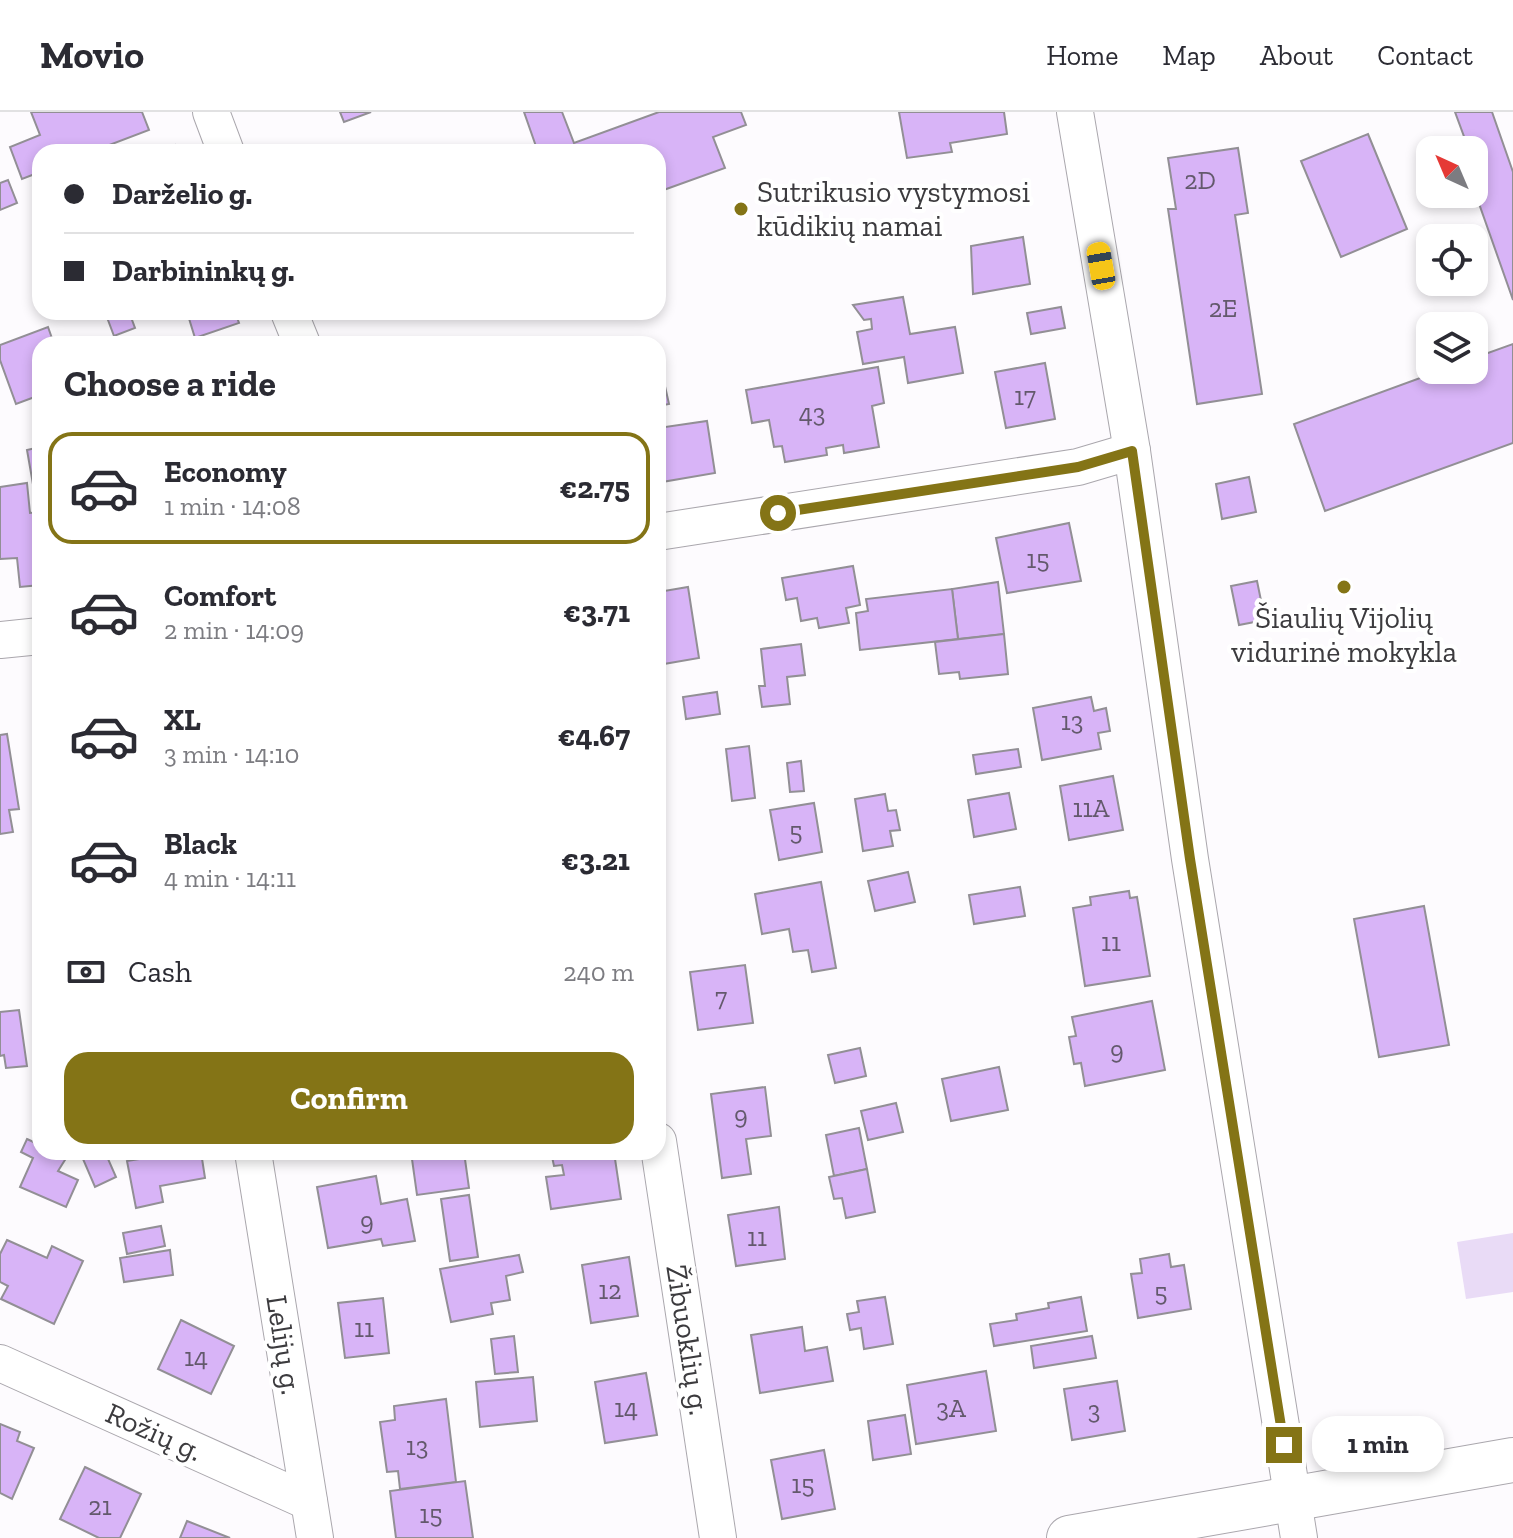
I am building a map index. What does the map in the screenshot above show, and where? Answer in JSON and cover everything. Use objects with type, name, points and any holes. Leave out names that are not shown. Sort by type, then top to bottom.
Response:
[{"type":"main road","points":[[1069,1538],[1296,1518],[1513,1460]]},
{"type":"street","points":[[211,112],[223,144]]},
{"type":"street","points":[[1075,112],[1132,451],[1190,859],[1296,1518]]},
{"type":"street","points":[[666,531],[1078,467],[1132,451]]},
{"type":"street","points":[[0,640],[32,637]]},
{"type":"street","name":"Lelijų g.","points":[[254,1160],[315,1538]]},
{"type":"street","name":"Žibuoklių g.","points":[[661,1160],[718,1538]]},
{"type":"street","name":"Rožių g.","points":[[0,1363],[309,1502]]},
{"type":"shaded area","points":[[1513,1233],[1513,1292],[1466,1299],[1457,1242]]},
{"type":"building","points":[[31,112],[142,112],[149,130],[112,144],[32,144],[32,175],[22,179],[10,147],[40,135]]},
{"type":"building","points":[[340,112],[371,112],[344,122]]},
{"type":"building","points":[[524,112],[562,112],[574,143],[659,112],[741,112],[746,125],[713,137],[725,168],[666,189],[666,144],[535,144]]},
{"type":"building","points":[[899,112],[1004,112],[1007,134],[950,143],[952,152],[907,158]]},
{"type":"building","points":[[1455,112],[1492,112],[1513,172],[1513,300],[1481,208],[1488,208],[1488,136],[1464,136]]},
{"type":"building","points":[[1368,134],[1407,229],[1341,257],[1301,161]]},
{"type":"building","points":[[1238,148],[1248,213],[1235,215],[1262,394],[1197,404],[1168,209],[1176,209],[1168,158]]},
{"type":"building","points":[[8,180],[17,203],[0,210],[0,183]]},
{"type":"building","points":[[1023,237],[1030,284],[973,294],[971,246]]},
{"type":"building","points":[[903,297],[910,334],[955,327],[963,373],[908,383],[904,357],[863,364],[857,332],[872,329],[871,319],[864,320],[853,305]]},
{"type":"building","points":[[1061,307],[1065,328],[1031,334],[1027,313]]},
{"type":"building","points":[[108,320],[132,320],[135,328],[114,336]]},
{"type":"building","points":[[189,320],[238,320],[239,323],[201,336],[194,336]]},
{"type":"building","points":[[48,327],[51,336],[32,336],[32,398],[16,404],[0,360],[0,345]]},
{"type":"building","points":[[1513,344],[1513,443],[1325,511],[1294,424],[1416,379],[1416,384],[1488,384],[1488,353]]},
{"type":"building","points":[[1045,363],[1055,419],[1006,428],[995,372]]},
{"type":"building","points":[[878,367],[884,403],[872,406],[879,447],[844,453],[843,445],[826,448],[827,455],[785,462],[782,446],[774,447],[769,420],[752,423],[746,390]]},
{"type":"building","points":[[707,421],[715,473],[666,481],[666,427]]},
{"type":"building","points":[[32,449],[32,479],[27,450]]},
{"type":"building","points":[[1249,477],[1256,512],[1222,519],[1216,484]]},
{"type":"building","points":[[27,483],[32,513],[32,586],[20,587],[17,558],[0,559],[0,487]]},
{"type":"building","points":[[1069,523],[1081,581],[1007,593],[996,538]]},
{"type":"building","points":[[853,566],[860,605],[846,608],[849,623],[819,628],[817,618],[801,621],[797,598],[786,600],[782,578]]},
{"type":"building","points":[[1257,581],[1265,620],[1239,625],[1231,586]]},
{"type":"building","points":[[998,582],[1004,634],[958,639],[952,589]]},
{"type":"building","points":[[688,587],[699,658],[666,664],[666,591]]},
{"type":"building","points":[[952,589],[958,639],[860,650],[856,613],[868,611],[866,599]]},
{"type":"building","points":[[1004,634],[1008,674],[960,679],[959,672],[939,674],[935,642]]},
{"type":"building","points":[[801,644],[805,675],[787,677],[790,704],[762,707],[759,686],[765,686],[761,649]]},
{"type":"building","points":[[717,692],[720,714],[686,719],[683,697]]},
{"type":"building","points":[[1091,697],[1094,711],[1106,708],[1110,731],[1098,733],[1101,749],[1042,760],[1033,708]]},
{"type":"building","points":[[7,734],[19,809],[9,810],[13,832],[0,834],[0,735]]},
{"type":"building","points":[[749,746],[755,798],[732,801],[726,749]]},
{"type":"building","points":[[1018,749],[1021,767],[976,774],[973,755]]},
{"type":"building","points":[[801,761],[804,791],[790,792],[787,763]]},
{"type":"building","points":[[1113,776],[1123,830],[1069,840],[1060,786]]},
{"type":"building","points":[[1009,793],[1016,829],[974,837],[968,800]]},
{"type":"building","points":[[885,794],[888,811],[896,810],[900,830],[890,831],[893,846],[863,851],[855,799]]},
{"type":"building","points":[[814,803],[822,852],[779,860],[770,810]]},
{"type":"building","points":[[908,872],[915,902],[875,911],[868,881]]},
{"type":"building","points":[[821,882],[836,968],[812,972],[808,950],[793,952],[789,929],[762,934],[755,894]]},
{"type":"building","points":[[1020,887],[1025,916],[974,924],[969,895]]},
{"type":"building","points":[[1129,891],[1130,898],[1137,897],[1150,976],[1085,986],[1073,908],[1091,905],[1090,897]]},
{"type":"building","points":[[1424,906],[1449,1045],[1379,1057],[1354,919]]},
{"type":"building","points":[[745,965],[753,1023],[698,1030],[690,972]]},
{"type":"building","points":[[1152,1001],[1165,1070],[1085,1086],[1081,1063],[1074,1064],[1069,1037],[1076,1036],[1072,1017]]},
{"type":"building","points":[[19,1010],[27,1066],[6,1068],[4,1055],[0,1056],[0,1012]]},
{"type":"building","points":[[860,1048],[866,1076],[835,1083],[828,1055]]},
{"type":"building","points":[[999,1067],[1008,1110],[951,1121],[942,1079]]},
{"type":"building","points":[[765,1087],[771,1136],[746,1139],[751,1174],[722,1178],[711,1094]]},
{"type":"building","points":[[896,1103],[903,1132],[868,1140],[861,1111]]},
{"type":"building","points":[[859,1128],[867,1169],[834,1176],[826,1135]]},
{"type":"building","points":[[27,1139],[32,1141],[32,1158],[21,1152]]},
{"type":"building","points":[[32,1160],[65,1160],[58,1171],[78,1180],[66,1207],[20,1187]]},
{"type":"building","points":[[83,1160],[109,1160],[116,1177],[95,1187]]},
{"type":"building","points":[[202,1160],[205,1178],[160,1186],[163,1202],[136,1208],[127,1161]]},
{"type":"building","points":[[412,1160],[465,1160],[469,1188],[417,1195]]},
{"type":"building","points":[[553,1160],[615,1160],[621,1199],[551,1209],[546,1177],[564,1175],[562,1165],[554,1166]]},
{"type":"building","points":[[867,1169],[875,1212],[846,1218],[842,1198],[834,1199],[829,1177]]},
{"type":"building","points":[[376,1176],[381,1204],[407,1199],[415,1241],[383,1246],[381,1239],[328,1248],[317,1187]]},
{"type":"building","points":[[469,1195],[478,1257],[450,1261],[441,1199]]},
{"type":"building","points":[[779,1207],[785,1259],[736,1266],[728,1215]]},
{"type":"building","points":[[161,1226],[165,1246],[127,1254],[123,1233]]},
{"type":"building","points":[[7,1240],[47,1258],[52,1246],[83,1261],[54,1324],[1,1299],[8,1286],[0,1282],[0,1254]]},
{"type":"building","points":[[170,1250],[173,1275],[124,1282],[120,1258]]},
{"type":"building","points":[[1169,1254],[1171,1267],[1184,1265],[1191,1309],[1138,1318],[1131,1274],[1142,1273],[1140,1259]]},
{"type":"building","points":[[519,1255],[523,1272],[506,1276],[510,1300],[491,1303],[493,1314],[451,1322],[440,1269]]},
{"type":"building","points":[[629,1257],[638,1316],[591,1323],[582,1265]]},
{"type":"building","points":[[885,1297],[893,1344],[864,1349],[861,1328],[850,1330],[847,1314],[859,1312],[857,1301]]},
{"type":"building","points":[[1081,1297],[1087,1331],[994,1346],[990,1324],[1017,1320],[1016,1314],[1049,1308],[1048,1303]]},
{"type":"building","points":[[383,1298],[389,1353],[345,1358],[338,1303]]},
{"type":"building","points":[[181,1320],[234,1346],[211,1394],[158,1369]]},
{"type":"building","points":[[802,1327],[805,1351],[827,1347],[833,1381],[760,1393],[751,1335]]},
{"type":"building","points":[[514,1336],[518,1372],[495,1374],[491,1339]]},
{"type":"building","points":[[1092,1336],[1096,1358],[1034,1368],[1031,1346]]},
{"type":"building","points":[[986,1371],[996,1431],[916,1444],[907,1385]]},
{"type":"building","points":[[646,1373],[657,1435],[605,1443],[595,1382]]},
{"type":"building","points":[[533,1377],[537,1421],[480,1427],[476,1382]]},
{"type":"building","points":[[1117,1381],[1125,1431],[1072,1440],[1064,1389]]},
{"type":"building","points":[[446,1399],[456,1482],[400,1489],[398,1471],[387,1472],[380,1422],[395,1420],[394,1406]]},
{"type":"building","points":[[905,1415],[911,1454],[873,1460],[868,1421]]},
{"type":"building","points":[[0,1424],[20,1432],[17,1441],[34,1448],[12,1499],[0,1493]]},
{"type":"building","points":[[824,1450],[835,1509],[782,1519],[771,1460]]},
{"type":"building","points":[[85,1467],[141,1494],[120,1538],[99,1538],[60,1519]]},
{"type":"building","points":[[465,1481],[473,1538],[396,1538],[390,1491]]},
{"type":"building","points":[[187,1521],[230,1538],[180,1538]]},
{"type":"place","name":"Sutrikusio vystymosi kūdikių namai","points":[[741,209]]},
{"type":"place","name":"Šiaulių Vijolių vidurinė mokykla","points":[[1344,587]]},
{"type":"route","points":[[778,513],[1078,467],[1132,451],[1190,859],[1284,1445]]}]
